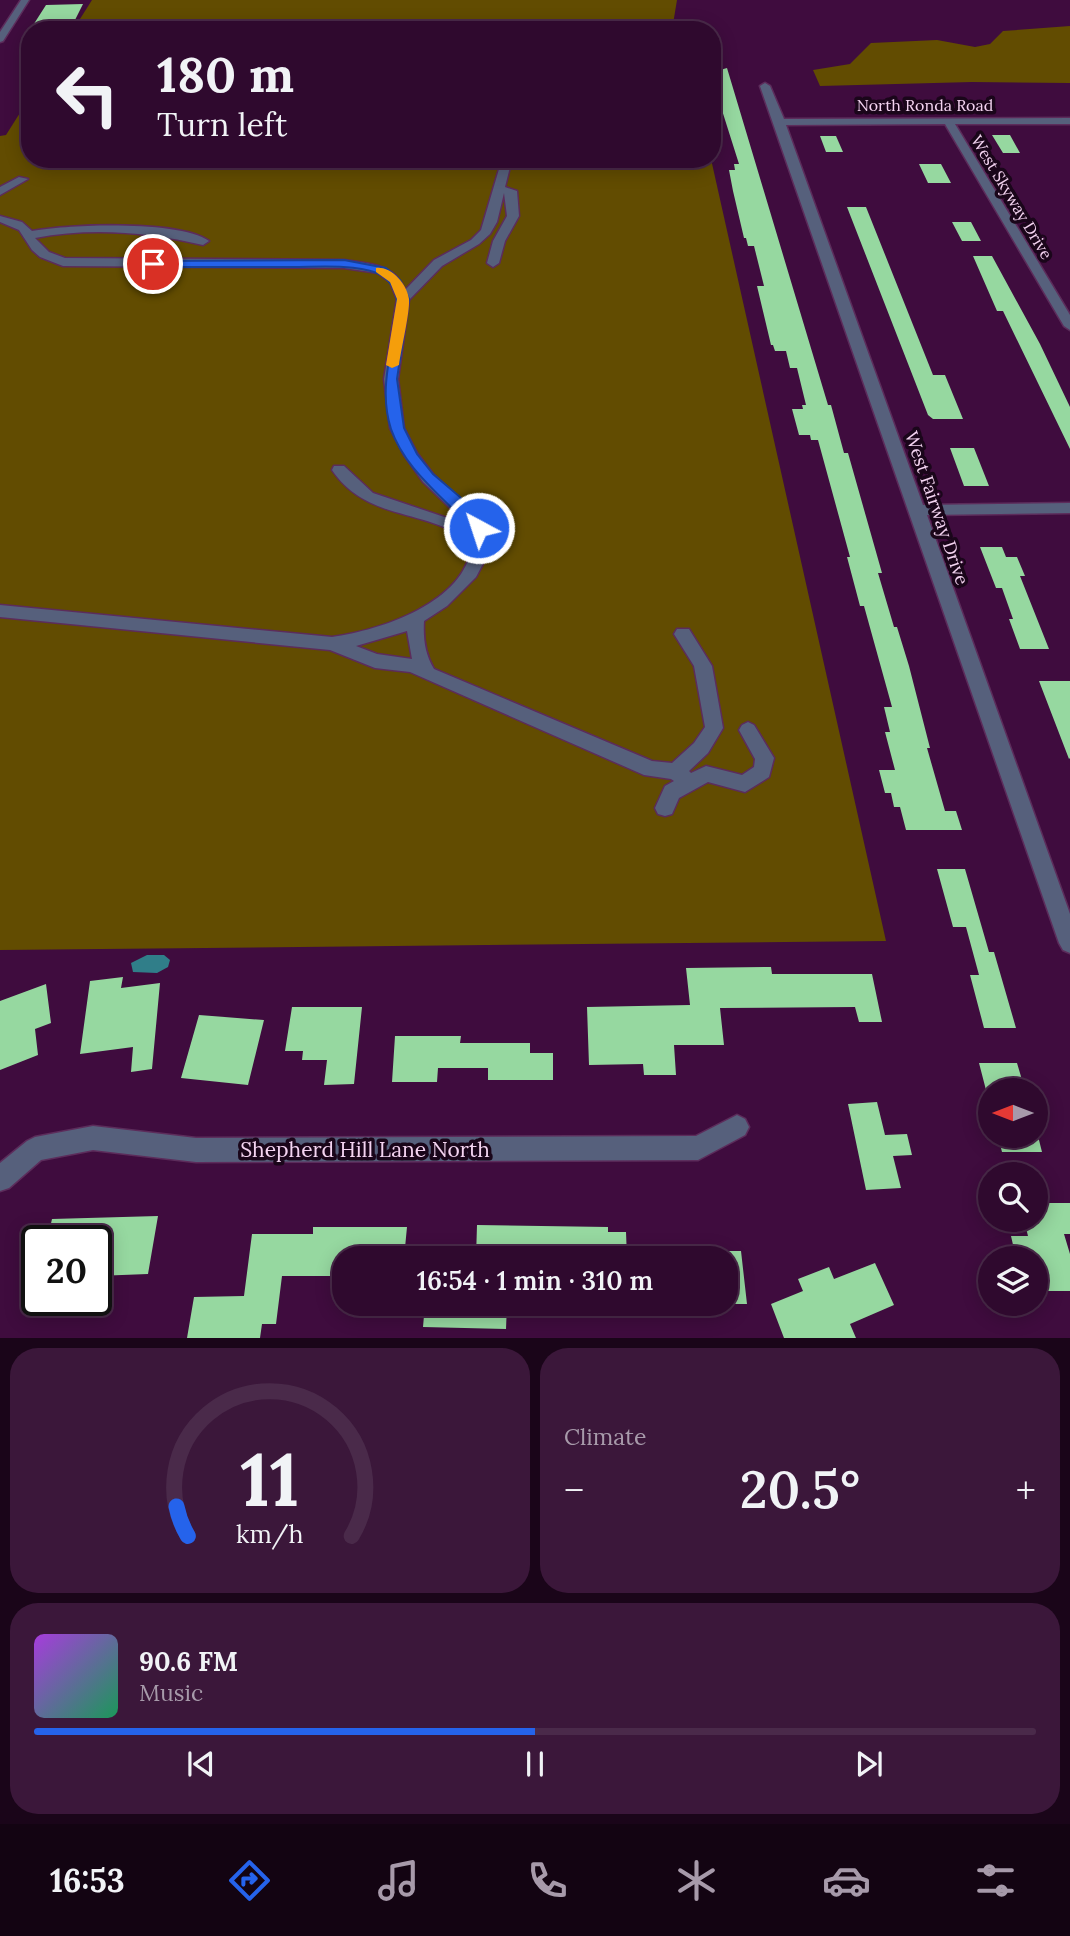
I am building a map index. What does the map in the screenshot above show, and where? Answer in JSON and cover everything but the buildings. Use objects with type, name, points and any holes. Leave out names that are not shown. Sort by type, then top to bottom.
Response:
[{"type":"street","points":[[0,39],[25,0]]},
{"type":"street","name":"West Fairway Drive","points":[[765,86],[1070,943]]},
{"type":"street","name":"West Skyway Drive","points":[[948,121],[1070,326]]},
{"type":"street","name":"North Ronda Road","points":[[780,122],[1070,121]]},
{"type":"street","points":[[403,299],[438,263],[475,242],[492,222],[505,168]]},
{"type":"street","points":[[0,192],[23,179]]},
{"type":"street","points":[[493,263],[499,241],[513,216],[511,191],[499,189]]},
{"type":"street","points":[[0,219],[17,223],[31,235],[39,251],[63,262],[344,264],[382,271],[395,280],[407,282],[424,277]]},
{"type":"street","points":[[31,235],[50,230],[73,229],[162,231],[203,241]]},
{"type":"street","points":[[475,242],[499,241]]},
{"type":"street","points":[[0,611],[332,644],[366,639],[416,618],[465,582],[477,565],[481,553],[479,528],[474,520],[428,478],[411,455],[397,428],[391,379],[403,299],[395,280]]},
{"type":"street","points":[[339,470],[369,497],[402,510],[457,524],[480,542]]},
{"type":"street","points":[[917,510],[1070,508]]},
{"type":"street","points":[[416,618],[414,641],[420,661],[428,674]]},
{"type":"street","points":[[675,789],[713,728],[707,674],[695,647],[683,634]]},
{"type":"street","points":[[332,644],[375,661],[413,666],[651,768],[660,782],[675,789]]},
{"type":"street","points":[[675,789],[705,774],[745,784],[762,771],[765,758],[748,730]]},
{"type":"street","name":"Shepherd Hill Lane North","points":[[0,1179],[35,1149],[93,1138],[196,1150],[698,1148],[737,1127]]},
{"type":"shaded area","points":[[92,0],[677,0],[674,21],[79,21]]},
{"type":"shaded area","points":[[1070,26],[1070,83],[972,82],[820,86],[813,70],[850,64],[871,43],[937,40],[975,47],[990,44],[1003,31]]},
{"type":"shaded area","points":[[21,111],[21,168],[713,168],[886,941],[0,950],[0,136],[6,135]]},
{"type":"shaded area","points":[[147,955],[164,955],[170,960],[168,967],[157,973],[133,972],[131,963]]},
{"type":"slow traffic","points":[[380,270],[395,280],[403,299],[392,365]]},
{"type":"route","points":[[153,264],[344,264],[367,266],[382,271],[395,280],[403,299],[391,379],[397,428],[411,455],[428,478],[456,501],[479,528]]}]
